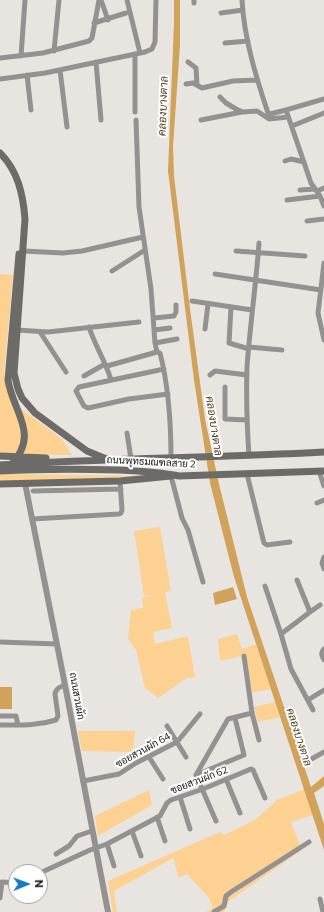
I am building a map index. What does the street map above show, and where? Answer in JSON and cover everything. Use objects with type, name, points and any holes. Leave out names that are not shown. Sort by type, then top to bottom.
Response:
[{"type":"main road","points":[[0,153],[11,167],[18,180],[24,200],[26,219],[14,372],[18,389],[27,405],[35,413],[75,444],[87,451],[109,460]]},
{"type":"main road","points":[[0,472],[4,471],[20,453],[25,436],[23,421],[13,400],[8,380],[20,238],[22,227],[26,219]]},
{"type":"main road","name":"ถนนพุทธมณฑลสาย 2","points":[[0,465],[324,452]]},
{"type":"main road","points":[[0,456],[34,457],[72,461]]},
{"type":"main road","name":"ถนนพุทธมณฑลสาย 2","points":[[0,472],[52,468],[163,472],[179,476],[322,471]]},
{"type":"main road","points":[[0,484],[25,483],[121,485],[171,476],[179,476]]},
{"type":"street","points":[[21,56],[25,0]]},
{"type":"street","points":[[54,51],[59,0]]},
{"type":"street","points":[[0,58],[54,51],[89,41],[92,38],[100,0]]},
{"type":"street","points":[[100,0],[108,20]]},
{"type":"street","points":[[127,0],[137,54],[135,112]]},
{"type":"street","points":[[0,79],[60,70],[137,54],[152,49],[154,46],[156,0]]},
{"type":"street","points":[[242,0],[248,41],[257,80],[269,114],[324,99]]},
{"type":"street","points":[[221,13],[243,10]]},
{"type":"street","points":[[94,23],[108,20],[126,13]]},
{"type":"street","points":[[224,44],[248,41]]},
{"type":"street","points":[[96,62],[101,120]]},
{"type":"street","points":[[188,62],[196,68],[197,85]]},
{"type":"street","points":[[60,70],[67,127]]},
{"type":"street","points":[[27,75],[31,110]]},
{"type":"street","points":[[186,84],[193,83],[202,88],[233,81],[257,80]]},
{"type":"street","points":[[220,97],[229,106],[243,112]]},
{"type":"street","points":[[286,110],[311,183],[324,206]]},
{"type":"street","points":[[201,120],[243,112],[257,111],[269,119],[288,116]]},
{"type":"street","points":[[292,126],[324,115]]},
{"type":"street","points":[[136,120],[138,142],[138,192],[154,318],[155,343],[157,352],[160,353],[168,394],[171,424],[171,458]]},
{"type":"street","points":[[285,161],[291,159],[304,162]]},
{"type":"street","points":[[287,200],[317,192],[324,188]]},
{"type":"street","points":[[300,190],[317,192]]},
{"type":"street","points":[[307,221],[324,219]]},
{"type":"street","points":[[23,251],[63,253],[82,251],[143,238]]},
{"type":"street","points":[[249,456],[247,375],[259,243]]},
{"type":"street","points":[[112,271],[145,250]]},
{"type":"street","points":[[236,252],[305,256]]},
{"type":"street","points":[[324,263],[318,313],[324,340]]},
{"type":"street","points":[[215,274],[321,290]]},
{"type":"street","points":[[192,301],[252,310]]},
{"type":"street","points":[[205,329],[208,304]]},
{"type":"street","points":[[154,318],[174,316],[176,312],[176,305]]},
{"type":"street","points":[[231,307],[229,343],[249,348],[282,350]]},
{"type":"street","points":[[17,330],[40,332],[139,322]]},
{"type":"street","points":[[89,327],[93,340],[106,365],[111,380]]},
{"type":"street","points":[[154,330],[170,328]]},
{"type":"street","points":[[40,332],[66,372]]},
{"type":"street","points":[[155,343],[177,339]]},
{"type":"street","points":[[84,376],[106,365],[157,352]]},
{"type":"street","points":[[164,369],[111,380],[77,389],[76,391],[86,408],[129,399],[168,394]]},
{"type":"street","points":[[210,375],[215,371],[247,375]]},
{"type":"street","points":[[225,387],[225,419],[247,420]]},
{"type":"street","points":[[127,433],[131,459]]},
{"type":"street","points":[[322,471],[324,486]]},
{"type":"street","points":[[247,474],[264,544],[267,546],[290,542]]},
{"type":"street","points":[[171,476],[182,518],[188,530],[203,582]]},
{"type":"street","name":"ถนนสวนผัก","points":[[25,483],[108,912]]},
{"type":"street","points":[[32,491],[121,485],[122,510],[119,514],[32,519]]},
{"type":"street","points":[[317,503],[324,500]]},
{"type":"street","points":[[324,557],[322,563],[324,569]]},
{"type":"street","points":[[298,580],[310,612]]},
{"type":"street","points":[[265,586],[291,669],[314,710]]},
{"type":"street","points":[[281,634],[320,605]]},
{"type":"street","points":[[0,642],[57,644]]},
{"type":"street","points":[[324,650],[322,655],[324,660]]},
{"type":"street","points":[[244,656],[252,713],[259,740]]},
{"type":"street","points":[[0,725],[44,724],[56,720],[58,716],[55,694],[57,689],[65,685]]},
{"type":"street","points":[[308,700],[324,690]]},
{"type":"street","points":[[196,774],[228,719],[252,713]]},
{"type":"street","name":"ซอยสวนผัก 64","points":[[83,781],[119,774],[177,742],[200,714]]},
{"type":"street","points":[[0,716],[18,717],[18,725]]},
{"type":"street","points":[[196,774],[244,755],[235,718]]},
{"type":"street","points":[[167,726],[186,757]]},
{"type":"street","points":[[308,762],[324,752]]},
{"type":"street","points":[[149,757],[163,779]]},
{"type":"street","name":"ซอยสวนผัก 62","points":[[48,869],[107,844],[157,817],[162,813],[169,801],[251,769],[253,770],[264,798]]},
{"type":"street","points":[[196,774],[216,820]]},
{"type":"street","points":[[226,779],[240,813]]},
{"type":"street","points":[[180,797],[190,829]]},
{"type":"street","points":[[157,817],[165,840]]},
{"type":"street","points":[[56,854],[69,846],[77,836],[92,831]]},
{"type":"street","points":[[132,831],[141,856]]},
{"type":"street","points":[[214,912],[224,906],[226,896],[231,892],[309,842]]},
{"type":"street","points":[[107,844],[114,866]]},
{"type":"street","points":[[0,898],[2,882],[8,882]]},
{"type":"street","points":[[320,899],[324,912]]},
{"type":"shaded area","points":[[174,0],[180,0],[180,45],[173,146],[174,176],[205,419],[219,484],[247,597],[311,787],[324,776],[324,786],[314,793],[324,824],[324,850],[234,577],[210,483],[194,380],[168,171]]},
{"type":"shaded area","points":[[0,274],[13,275],[4,373],[10,379],[20,408],[62,439],[72,455],[0,454]]},
{"type":"shaded area","points":[[0,474],[138,476],[138,478],[0,481]]},
{"type":"shaded area","points":[[160,527],[171,591],[165,592],[172,628],[153,632],[155,644],[188,636],[195,677],[187,678],[158,698],[145,688],[136,650],[128,639],[131,610],[143,608],[142,598],[151,595],[144,596],[134,531]]},
{"type":"shaded area","points":[[233,587],[237,599],[215,605],[213,593]]},
{"type":"shaded area","points":[[237,634],[242,649],[256,644],[271,689],[249,693],[241,656],[220,661],[218,639]]},
{"type":"shaded area","points":[[0,687],[12,687],[12,709],[0,709]]},
{"type":"shaded area","points":[[275,702],[280,717],[258,722],[254,707]]},
{"type":"shaded area","points":[[78,731],[135,731],[133,752],[82,751]]},
{"type":"shaded area","points":[[305,789],[313,815],[291,822],[302,850],[229,901],[224,912],[206,912],[213,908],[209,898],[187,874],[179,878],[173,858],[114,891],[117,912],[113,912],[108,881],[220,832],[224,835],[255,820],[277,800]]},
{"type":"shaded area","points":[[149,790],[152,805],[98,836],[95,816]]},
{"type":"water label","name":"คลองบางตาล","points":[[163,106]]},
{"type":"water label","name":"คลองบางตาล","points":[[214,426]]},
{"type":"water label","name":"คลองบางตาล","points":[[299,737]]}]
